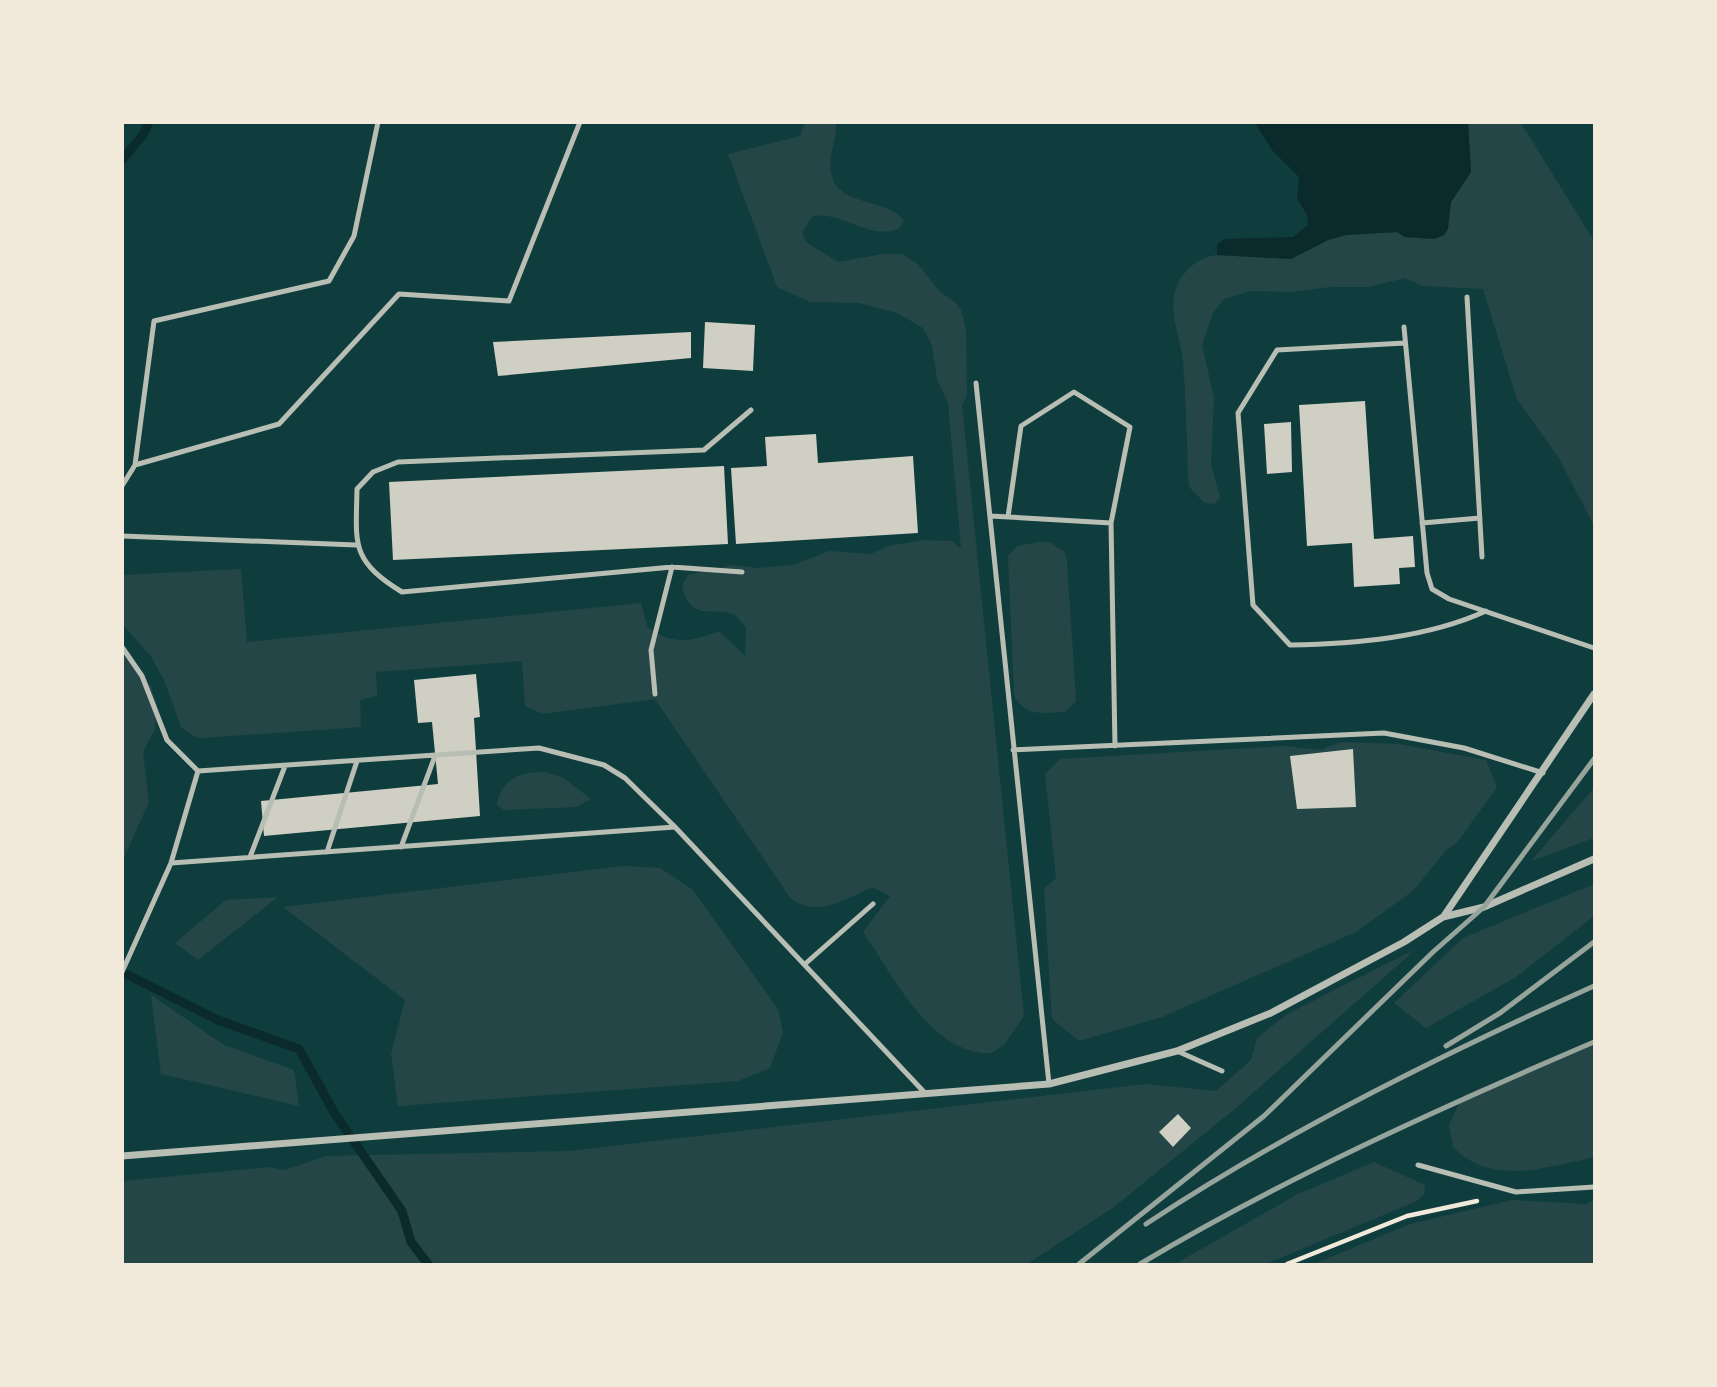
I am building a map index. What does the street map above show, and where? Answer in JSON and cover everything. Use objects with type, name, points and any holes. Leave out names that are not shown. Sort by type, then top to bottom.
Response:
[{"type":"street","points":[[1443,917],[1544,773],[1594,694]]},
{"type":"street","points":[[122,1156],[1049,1084],[1177,1051],[1270,1013],[1404,942],[1443,917],[1484,907],[1594,859]]},
{"type":"lane","points":[[122,486],[135,465],[154,321],[329,281],[354,236],[378,122]]},
{"type":"lane","points":[[135,465],[279,424],[399,294],[509,302],[580,122]]},
{"type":"lane","points":[[1467,297],[1482,557]]},
{"type":"lane","points":[[1404,327],[1427,573],[1432,589],[1486,611],[1594,648]]},
{"type":"lane","points":[[1405,343],[1278,350],[1238,413],[1254,605],[1290,645],[1342,644],[1459,624],[1486,611]]},
{"type":"lane","points":[[976,383],[1049,1084]]},
{"type":"lane","points":[[1008,517],[1021,426],[1074,392],[1130,427],[1111,523],[1115,746]]},
{"type":"lane","points":[[742,572],[672,567],[402,592],[376,576],[356,545],[357,489],[373,472],[398,462],[704,450],[751,410]]},
{"type":"lane","points":[[990,516],[1111,523]]},
{"type":"lane","points":[[1422,523],[1480,518]]},
{"type":"lane","points":[[122,536],[356,545]]},
{"type":"lane","points":[[655,694],[652,650],[672,567]]},
{"type":"lane","points":[[122,647],[142,676],[167,740],[198,771],[539,748],[604,765],[625,778],[675,827],[924,1092]]},
{"type":"lane","points":[[1013,750],[1384,733],[1464,748],[1544,773]]},
{"type":"lane","points":[[401,847],[435,756]]},
{"type":"lane","points":[[327,852],[357,761]]},
{"type":"lane","points":[[250,858],[285,766]]},
{"type":"lane","points":[[122,972],[172,863],[198,771]]},
{"type":"lane","points":[[172,863],[675,827]]},
{"type":"lane","points":[[804,964],[873,904]]},
{"type":"lane","points":[[1177,1051],[1222,1071]]},
{"type":"lane","points":[[1418,1165],[1516,1192],[1594,1187]]},
{"type":"path","points":[[1287,1265],[1408,1216],[1516,1192]]},
{"type":"shaded area","points":[[805,123],[836,123],[830,166],[835,183],[842,191],[896,213],[904,221],[898,229],[876,231],[835,217],[813,216],[802,232],[806,242],[838,262],[883,254],[902,254],[918,264],[939,291],[955,302],[961,310],[966,330],[967,395],[962,405],[1024,1016],[1005,1044],[992,1053],[970,1050],[950,1041],[932,1027],[916,1010],[887,969],[863,932],[890,896],[872,887],[822,907],[811,907],[791,899],[655,699],[543,714],[525,706],[522,661],[376,672],[377,696],[360,700],[361,727],[202,738],[181,727],[164,680],[152,658],[123,625],[123,575],[241,569],[247,642],[641,603],[647,626],[665,637],[691,640],[719,631],[745,656],[746,627],[734,614],[702,611],[690,605],[682,586],[688,575],[733,565],[757,568],[793,565],[829,551],[871,554],[888,546],[924,540],[951,541],[961,548],[948,403],[937,380],[932,345],[923,328],[897,313],[859,303],[810,302],[777,287],[728,154],[800,136]]},
{"type":"shaded area","points":[[1255,123],[1468,123],[1471,172],[1451,202],[1448,229],[1444,235],[1434,239],[1405,237],[1397,232],[1346,235],[1328,240],[1291,259],[1217,255],[1217,245],[1224,239],[1293,237],[1308,225],[1307,215],[1297,198],[1299,177],[1272,150]]},
{"type":"shaded area","points":[[1468,123],[1521,123],[1594,241],[1594,526],[1560,460],[1517,399],[1483,289],[1423,286],[1405,278],[1369,287],[1330,287],[1292,292],[1251,291],[1224,299],[1213,313],[1202,345],[1214,398],[1211,464],[1220,498],[1214,504],[1205,503],[1190,488],[1188,479],[1183,361],[1173,309],[1175,292],[1181,278],[1190,267],[1210,256],[1291,259],[1328,240],[1346,235],[1397,232],[1405,237],[1434,239],[1444,235],[1451,202],[1471,172]]},
{"type":"shaded area","points":[[1049,542],[1064,551],[1067,561],[1076,701],[1065,712],[1030,711],[1014,696],[1008,556],[1017,546]]},
{"type":"shaded area","points":[[123,654],[151,686],[158,709],[154,731],[143,752],[149,802],[123,860]]},
{"type":"shaded area","points":[[1340,742],[1399,744],[1486,760],[1497,787],[1456,844],[1447,849],[1414,890],[1356,932],[1162,1017],[1079,1041],[1052,1019],[1044,889],[1056,878],[1045,774],[1060,759],[1284,746],[1321,750]]},
{"type":"shaded area","points":[[544,772],[562,777],[591,799],[576,807],[504,810],[497,805],[507,783],[520,775]]},
{"type":"shaded area","points":[[1594,788],[1594,838],[1531,861]]},
{"type":"shaded area","points":[[623,866],[660,868],[693,890],[778,1009],[783,1032],[770,1068],[738,1081],[398,1106],[391,1054],[405,1000],[283,907]]},
{"type":"shaded area","points":[[1594,884],[1594,916],[1516,977],[1426,1028],[1394,1003],[1463,938]]},
{"type":"shaded area","points":[[278,897],[198,960],[175,943],[226,900]]},
{"type":"shaded area","points":[[1416,949],[1236,1108],[1114,1207],[1027,1264],[123,1264],[123,1181],[269,1167],[285,1170],[326,1156],[569,1151],[1146,1084],[1216,1091],[1251,1060],[1257,1038],[1287,1014]]},
{"type":"shaded area","points":[[151,995],[224,1045],[294,1070],[299,1106],[161,1074]]},
{"type":"shaded area","points":[[1594,1045],[1594,1157],[1539,1169],[1502,1170],[1485,1167],[1468,1159],[1453,1147],[1449,1125],[1463,1095]]},
{"type":"shaded area","points":[[1374,1162],[1425,1185],[1424,1194],[1417,1201],[1266,1264],[1175,1264],[1298,1194]]},
{"type":"shaded area","points":[[1594,1199],[1594,1264],[1314,1264],[1410,1224],[1512,1200],[1586,1204]]},
{"type":"building","points":[[705,322],[755,325],[753,371],[703,368]]},
{"type":"building","points":[[691,332],[691,358],[498,376],[493,342]]},
{"type":"building","points":[[1365,401],[1374,539],[1413,536],[1415,567],[1399,568],[1400,584],[1354,587],[1352,543],[1307,546],[1299,405]]},
{"type":"building","points":[[1291,422],[1292,472],[1267,474],[1264,424]]},
{"type":"building","points":[[816,434],[818,463],[913,456],[918,533],[736,544],[731,468],[767,466],[765,437]]},
{"type":"building","points":[[724,466],[728,544],[393,560],[389,482]]},
{"type":"building","points":[[476,674],[480,717],[474,718],[480,816],[264,836],[261,801],[438,784],[432,722],[418,723],[414,680]]},
{"type":"building","points":[[1353,749],[1356,807],[1297,809],[1290,756]]},
{"type":"building","points":[[1178,1114],[1191,1128],[1173,1147],[1159,1132]]},
{"type":"waterway","points":[[122,160],[143,135],[149,122]]},
{"type":"waterway","points":[[122,972],[218,1020],[299,1049],[335,1114],[402,1211],[411,1242],[428,1264]]},
{"type":"railway","points":[[1079,1264],[1264,1116],[1433,952],[1484,907],[1594,759]]},
{"type":"railway","points":[[1446,1046],[1500,1013],[1594,942]]},
{"type":"railway","points":[[1146,1224],[1309,1126],[1422,1067],[1594,986]]},
{"type":"railway","points":[[1140,1264],[1306,1173],[1478,1092],[1594,1042]]}]
